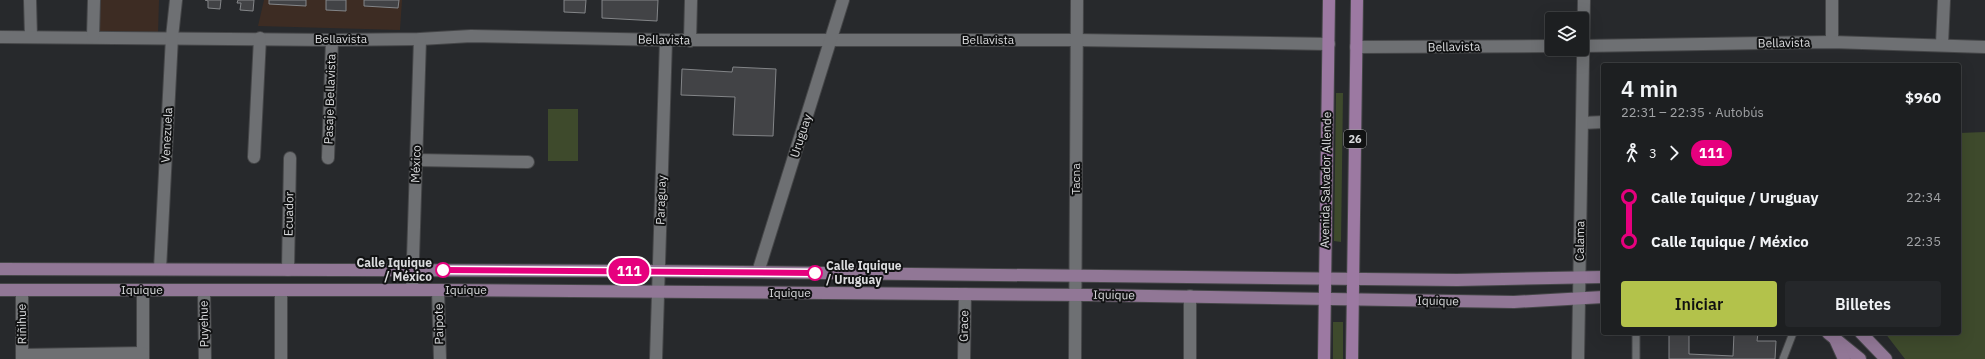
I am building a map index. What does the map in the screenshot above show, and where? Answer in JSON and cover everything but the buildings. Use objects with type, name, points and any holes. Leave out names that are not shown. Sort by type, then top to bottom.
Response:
[{"type":"highway","name":"Avenida Salvador Allende","points":[[1324,359],[1329,0]]},
{"type":"highway","name":"26","points":[[1352,359],[1357,0]]},
{"type":"main road","name":"Iquique","points":[[0,269],[658,271],[1457,280],[1601,277]]},
{"type":"main road","name":"Iquique","points":[[0,290],[438,290],[965,294],[1190,296],[1514,302],[1601,297]]},
{"type":"main road","points":[[1832,335],[1844,359]]},
{"type":"main road","points":[[1832,335],[1860,359]]},
{"type":"main road","points":[[1863,335],[1886,359]]},
{"type":"street","points":[[30,0],[31,37]]},
{"type":"street","points":[[93,37],[94,0]]},
{"type":"street","name":"Venezuela","points":[[160,270],[172,37],[176,0]]},
{"type":"street","points":[[690,0],[690,41]]},
{"type":"street","name":"Uruguay","points":[[758,272],[843,0]]},
{"type":"street","name":"Tacna","points":[[1075,359],[1077,0]]},
{"type":"street","name":"Calama","points":[[1584,0],[1584,12]]},
{"type":"street","points":[[1832,0],[1832,42]]},
{"type":"street","points":[[1942,44],[1944,0]]},
{"type":"street","name":"Bellavista","points":[[0,37],[172,37],[332,40],[420,39],[471,36],[690,41],[1077,40],[1329,44]]},
{"type":"street","points":[[254,157],[260,38]]},
{"type":"street","name":"México","points":[[412,290],[420,39]]},
{"type":"street","name":"Pasaje Bellavista","points":[[328,158],[332,40]]},
{"type":"street","name":"Paraguay","points":[[656,359],[666,40]]},
{"type":"street","name":"Bellavista","points":[[1589,46],[1832,42],[1942,44],[1985,47]]},
{"type":"street","name":"Bellavista","points":[[1356,47],[1545,46]]},
{"type":"street","name":"Calama","points":[[1578,359],[1583,56]]},
{"type":"street","points":[[1582,123],[1601,122]]},
{"type":"street","name":"Ecuador","points":[[288,270],[290,158]]},
{"type":"street","points":[[416,160],[528,162]]},
{"type":"street","name":"Riñihue","points":[[22,290],[22,357]]},
{"type":"street","points":[[22,357],[143,356],[143,290]]},
{"type":"street","name":"Puyehue","points":[[204,290],[205,359]]},
{"type":"street","points":[[281,290],[281,359]]},
{"type":"street","name":"Paipote","points":[[438,290],[440,359]]},
{"type":"street","name":"Grace","points":[[964,359],[965,294]]},
{"type":"street","points":[[1190,296],[1190,359]]},
{"type":"lane","points":[[1636,335],[1636,359]]},
{"type":"lane","points":[[1783,359],[1792,335]]},
{"type":"shaded area","points":[[98,0],[159,0],[158,34],[97,32]]},
{"type":"shaded area","points":[[264,0],[402,0],[400,30],[258,26]]},
{"type":"green space","points":[[1336,93],[1343,93],[1341,242],[1334,241]]},
{"type":"green space","points":[[548,109],[578,109],[578,161],[548,161]]},
{"type":"green space","points":[[1985,132],[1985,359],[1905,359],[1887,335],[1961,335],[1961,133]]},
{"type":"green space","points":[[1333,322],[1343,322],[1343,359],[1333,359]]},
{"type":"bus line","name":"111","points":[[443,270],[815,273]]},
{"type":"place","name":"Calle Iquique / México","points":[[443,270]]},
{"type":"place","name":"Calle Iquique / Uruguay","points":[[815,273]]}]
